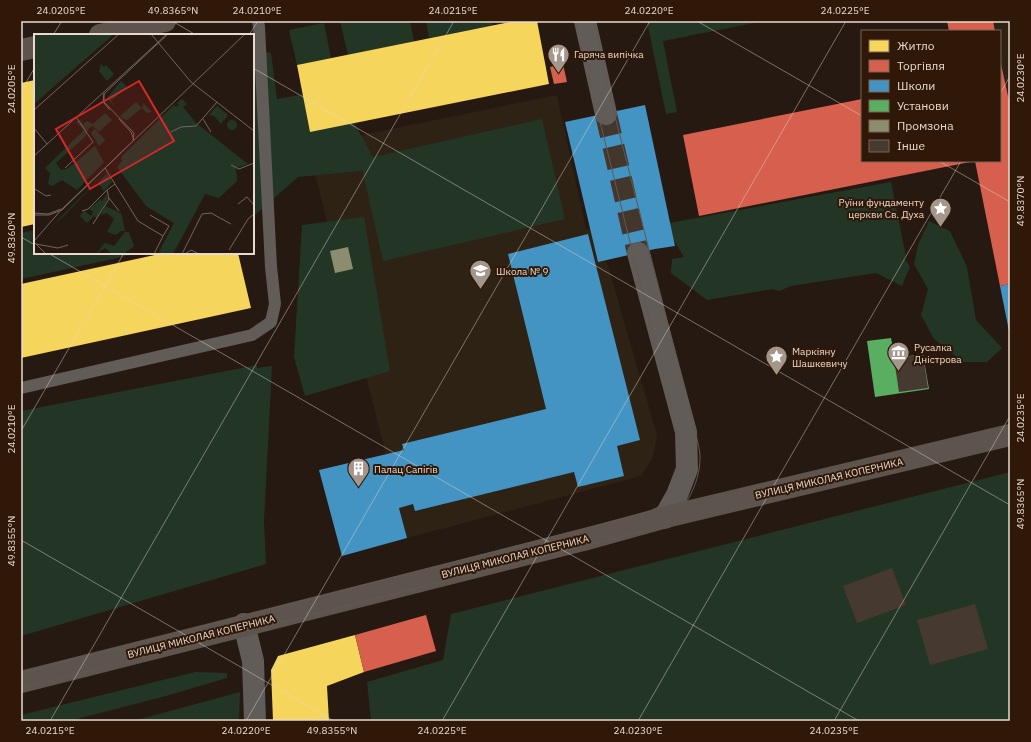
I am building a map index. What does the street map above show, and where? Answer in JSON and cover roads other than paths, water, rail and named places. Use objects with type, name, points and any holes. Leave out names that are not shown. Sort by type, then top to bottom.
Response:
[{"type":"main road","points":[[105,34],[165,21]]},
{"type":"main road","points":[[21,50],[34,47]]},
{"type":"main road","name":"ВУЛИЦЯ МИКОЛАЯ КОПЕРНИКА","points":[[21,682],[664,518],[1010,435]]},
{"type":"street","points":[[585,21],[606,114]]},
{"type":"street","points":[[638,253],[686,432],[687,470],[677,495],[664,518]]},
{"type":"street","points":[[244,624],[253,661],[255,721]]},
{"type":"lane","points":[[21,388],[252,335],[270,322],[275,304],[271,259],[258,21]]},
{"type":"tunnel","points":[[606,114],[638,253]]},
{"type":"tram line","points":[[21,673],[648,512],[660,506],[674,485],[679,463],[679,439],[575,21]]},
{"type":"tram line","points":[[21,688],[652,529],[671,519],[677,513],[693,490],[700,464],[700,455],[693,422],[608,89],[594,21]]},
{"type":"place","name":"Гаряча випічка","points":[[559,74]]},
{"type":"place","name":"Руїни фундаменту церкви Св. Духа","points":[[940,228]]},
{"type":"place","name":"Школа № 9","points":[[480,290]]},
{"type":"place","name":"Русалка Дністрова","points":[[899,372]]},
{"type":"place","name":"Маркіяну Шашкевичу","points":[[777,376]]},
{"type":"place","name":"Палац Сапігів","points":[[359,488]]}]
